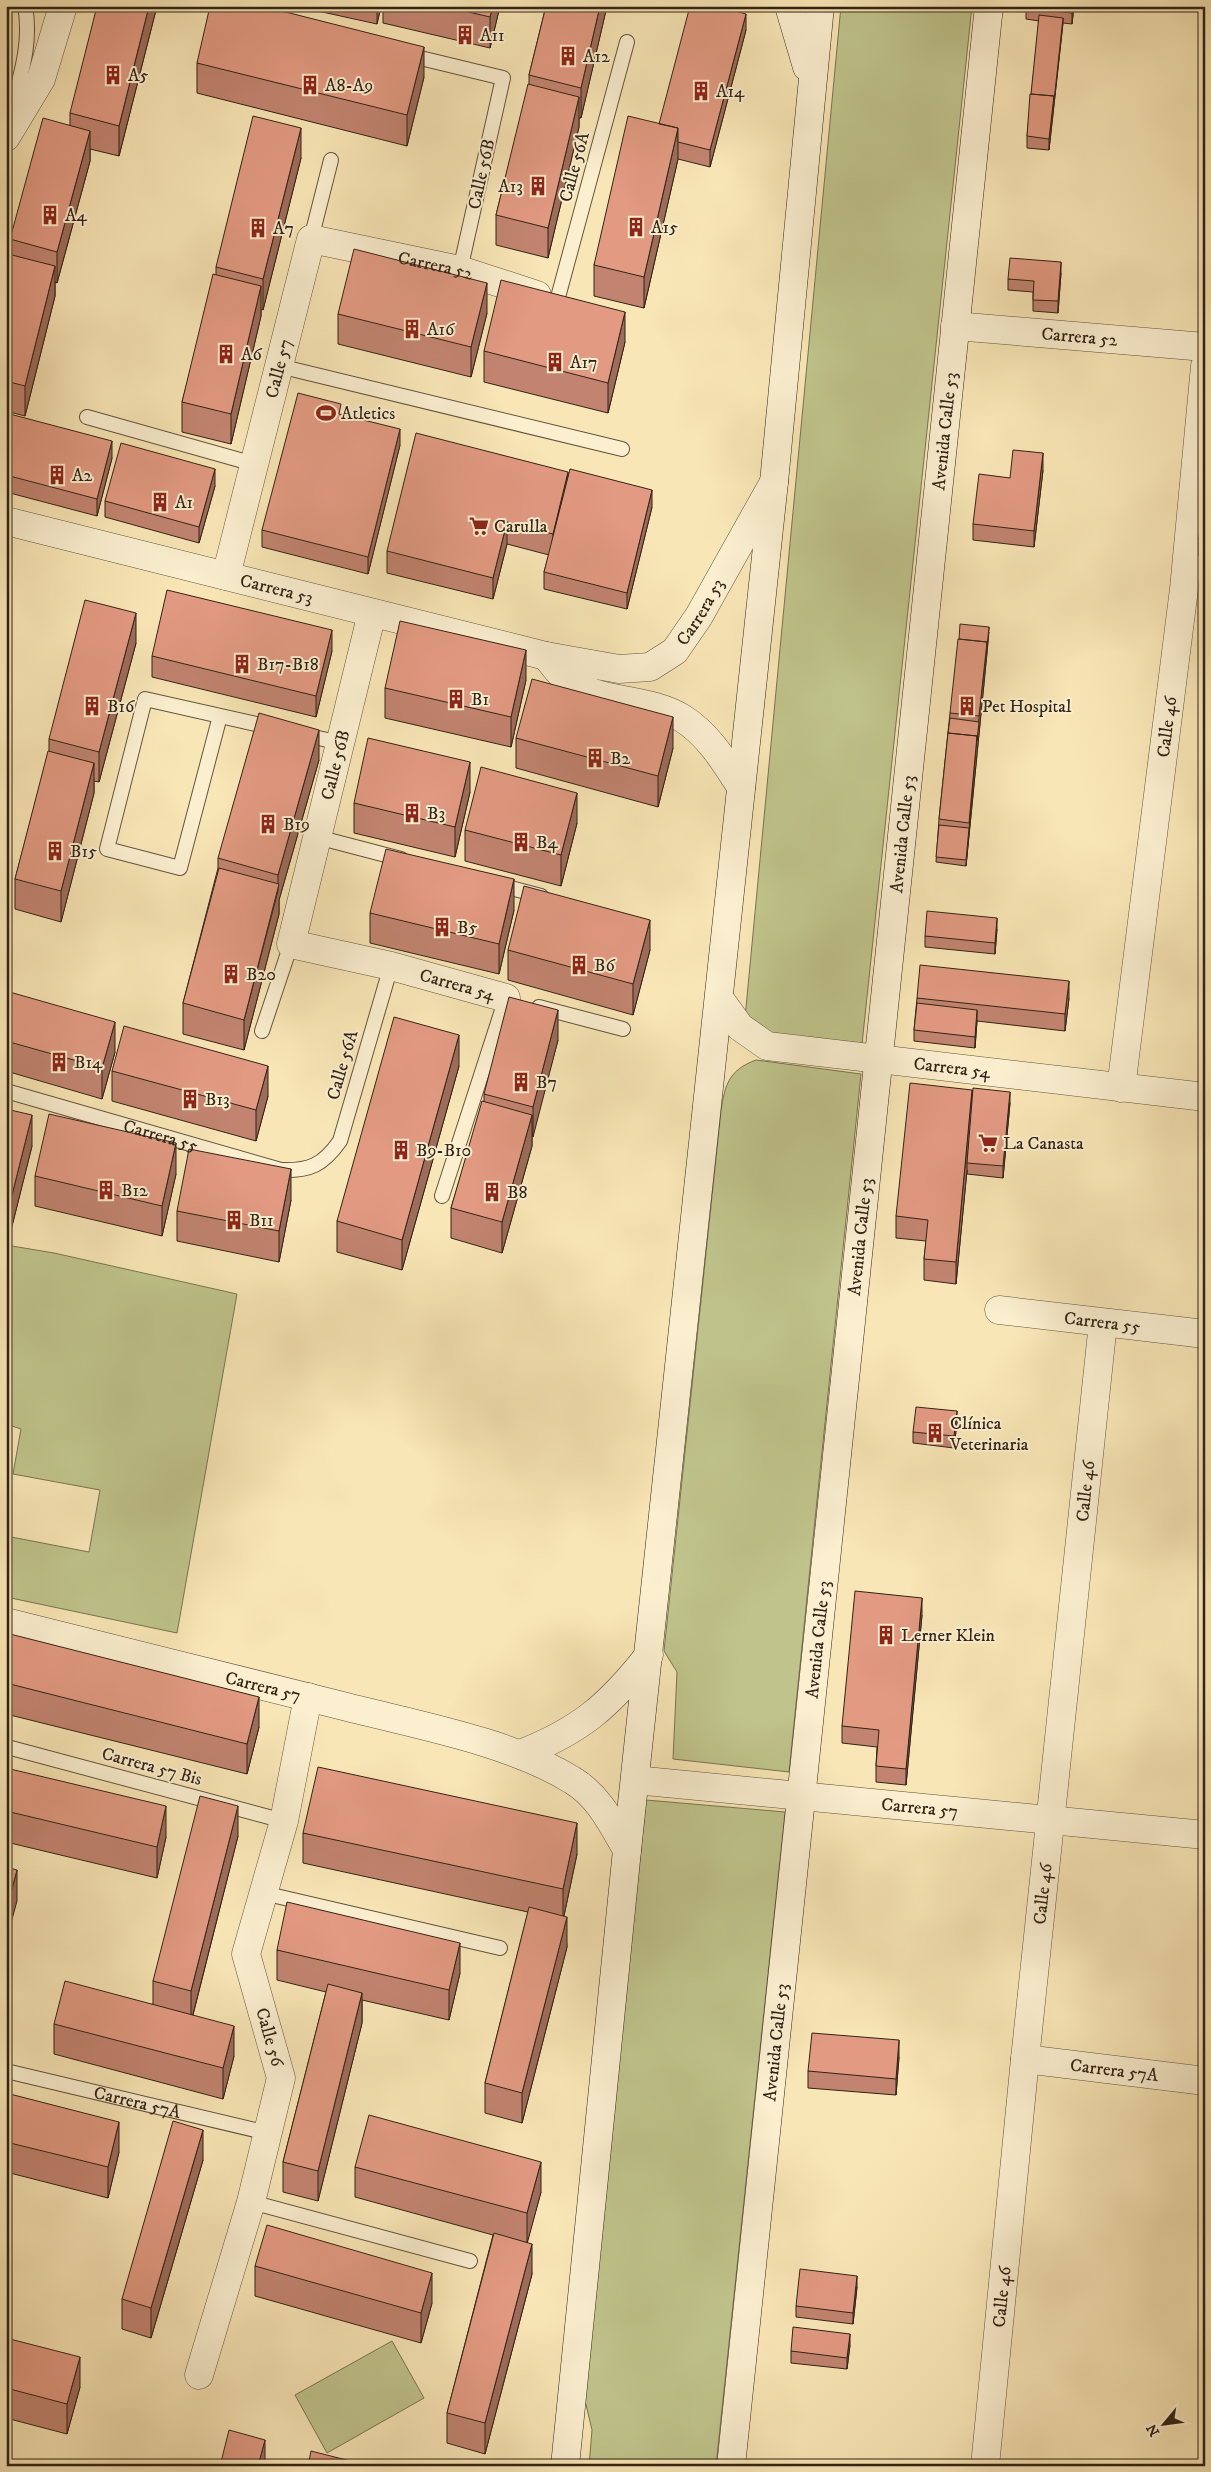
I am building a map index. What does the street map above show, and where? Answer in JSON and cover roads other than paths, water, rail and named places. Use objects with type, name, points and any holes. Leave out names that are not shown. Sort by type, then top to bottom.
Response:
[{"type":"street","points":[[6,138],[41,78],[62,6]]},
{"type":"street","points":[[789,6],[812,85]]},
{"type":"street","points":[[565,2466],[627,1850],[774,482],[820,6]]},
{"type":"street","name":"Avenida Calle 53","points":[[731,2466],[955,326],[990,11]]},
{"type":"street","name":"Carrera 52","points":[[311,239],[460,270],[558,301]]},
{"type":"street","name":"Calle 57","points":[[226,576],[311,239]]},
{"type":"street","name":"Carrera 52","points":[[955,326],[1205,347]]},
{"type":"street","name":"Calle 46","points":[[1121,1088],[1194,590],[1205,366]]},
{"type":"street","name":"Carrera 53","points":[[6,522],[546,656],[619,669],[650,667],[674,651],[699,616],[774,482]]},
{"type":"street","name":"Calle 56B","points":[[291,944],[372,613]]},
{"type":"street","points":[[546,656],[564,677],[589,691],[666,710],[681,717],[696,728],[724,760],[741,787]]},
{"type":"street","name":"Carrera 54","points":[[291,944],[391,966],[506,998]]},
{"type":"street","name":"Carrera 54","points":[[718,998],[740,1027],[767,1046],[1121,1088],[1205,1096]]},
{"type":"street","name":"Carrera 55","points":[[998,1310],[1205,1334]]},
{"type":"street","name":"Calle 46","points":[[985,2466],[1025,2059],[1103,1323]]},
{"type":"street","name":"Carrera 57","points":[[6,1622],[421,1726],[520,1754],[572,1780],[592,1795],[609,1818],[627,1850]]},
{"type":"street","points":[[520,1754],[554,1741],[580,1724],[626,1684],[649,1655]]},
{"type":"street","name":"Calle 56","points":[[199,2375],[251,2202],[281,2078],[246,1954],[284,1820],[308,1698]]},
{"type":"street","name":"Carrera 57","points":[[635,1780],[1050,1822],[1205,1835]]},
{"type":"street","name":"Carrera 57A","points":[[1025,2059],[1205,2081]]},
{"type":"lane","points":[[6,131],[26,54],[29,26],[25,6]]},
{"type":"lane","name":"Calle 56A","points":[[558,301],[627,42]]},
{"type":"lane","name":"Calle 56B","points":[[390,50],[503,78],[460,270]]},
{"type":"lane","name":"Calle 57","points":[[311,239],[331,160]]},
{"type":"lane","points":[[279,366],[622,449]]},
{"type":"lane","points":[[88,417],[254,464]]},
{"type":"lane","points":[[220,716],[180,868],[107,849],[145,698],[340,743]]},
{"type":"lane","points":[[317,837],[412,862]]},
{"type":"lane","points":[[478,879],[544,897]]},
{"type":"lane","name":"Calle 56B","points":[[262,1031],[291,944]]},
{"type":"lane","name":"Calle 56A","points":[[316,1166],[330,1156],[340,1141],[391,966]]},
{"type":"lane","points":[[442,1196],[506,998]]},
{"type":"lane","name":"Carrera 54","points":[[506,998],[623,1029]]},
{"type":"lane","name":"Carrera 55","points":[[6,1091],[281,1170],[299,1171],[316,1166]]},
{"type":"lane","name":"Carrera 57 Bis","points":[[11,1748],[284,1820]]},
{"type":"lane","points":[[263,1893],[500,1948]]},
{"type":"lane","name":"Carrera 57A","points":[[6,2070],[268,2133]]},
{"type":"lane","points":[[251,2202],[470,2261]]},
{"type":"place","name":"A11","points":[[465,35]]},
{"type":"place","name":"A12","points":[[568,56]]},
{"type":"place","name":"A5","points":[[113,75]]},
{"type":"place","name":"A8-A9","points":[[310,85]]},
{"type":"place","name":"A14","points":[[701,91]]},
{"type":"place","name":"A13","points":[[538,186]]},
{"type":"place","name":"A4","points":[[50,215]]},
{"type":"place","name":"A15","points":[[636,227]]},
{"type":"place","name":"A7","points":[[258,228]]},
{"type":"place","name":"A16","points":[[412,329]]},
{"type":"place","name":"A6","points":[[226,354]]},
{"type":"place","name":"A17","points":[[555,362]]},
{"type":"place","name":"Atletics","points":[[326,413]]},
{"type":"place","name":"A2","points":[[57,475]]},
{"type":"place","name":"A1","points":[[160,502]]},
{"type":"place","name":"Carulla","points":[[479,526]]},
{"type":"place","name":"B17-B18","points":[[242,664]]},
{"type":"place","name":"B1","points":[[456,699]]},
{"type":"place","name":"B16","points":[[92,706]]},
{"type":"place","name":"Pet Hospital","points":[[967,706]]},
{"type":"place","name":"B2","points":[[595,758]]},
{"type":"place","name":"B3","points":[[412,813]]},
{"type":"place","name":"B19","points":[[268,824]]},
{"type":"place","name":"B4","points":[[521,842]]},
{"type":"place","name":"B15","points":[[55,851]]},
{"type":"place","name":"B5","points":[[442,927]]},
{"type":"place","name":"B6","points":[[579,965]]},
{"type":"place","name":"B20","points":[[231,974]]},
{"type":"place","name":"B14","points":[[59,1062]]},
{"type":"place","name":"B7","points":[[521,1082]]},
{"type":"place","name":"B13","points":[[190,1099]]},
{"type":"place","name":"La Canasta","points":[[988,1143]]},
{"type":"place","name":"B9-B10","points":[[401,1150]]},
{"type":"place","name":"B12","points":[[106,1190]]},
{"type":"place","name":"B8","points":[[492,1192]]},
{"type":"place","name":"B11","points":[[234,1220]]},
{"type":"place","name":"Clínica Veterinaria","points":[[935,1433]]},
{"type":"place","name":"Lerner Klein","points":[[886,1635]]}]
